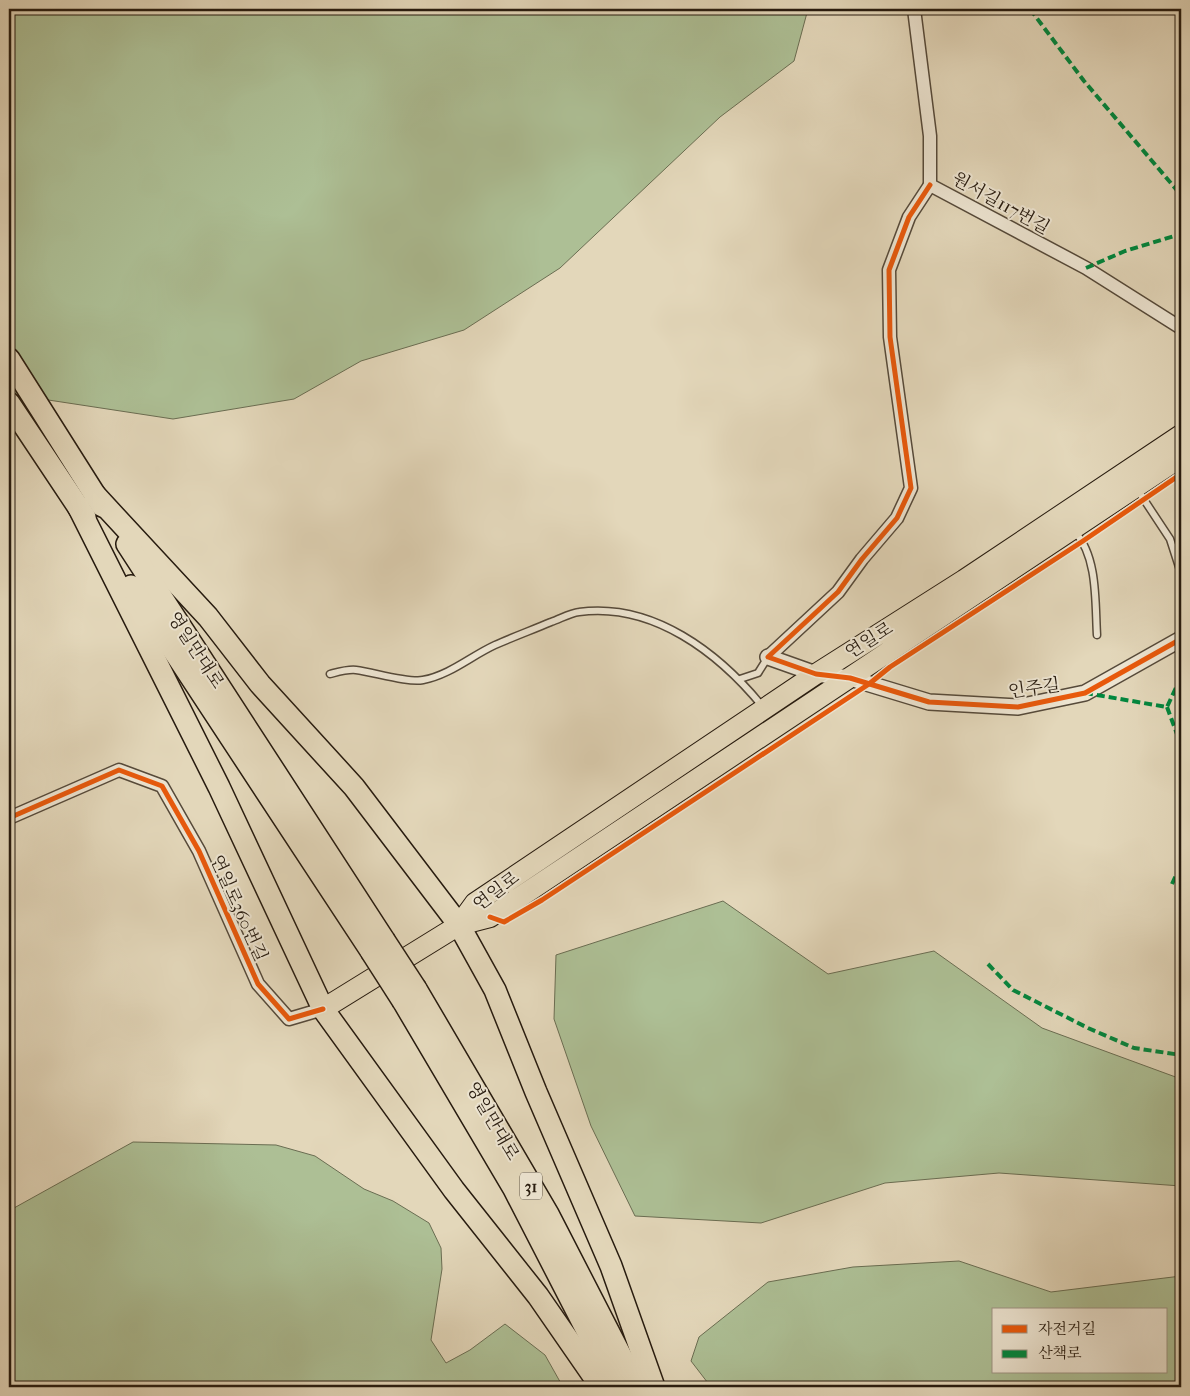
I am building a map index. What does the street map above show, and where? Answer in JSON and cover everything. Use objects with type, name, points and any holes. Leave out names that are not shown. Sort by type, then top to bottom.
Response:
[{"type":"highway","name":"영일만대로","points":[[9,359],[86,501],[410,995],[548,1214],[637,1387]]},
{"type":"highway","name":"영일만대로","points":[[9,403],[86,501]]},
{"type":"highway","points":[[86,501],[208,617],[260,684],[354,787],[459,925],[495,990],[536,1092],[611,1266],[654,1387]]},
{"type":"highway","points":[[86,501],[324,1009],[454,1190],[538,1296],[601,1387]]},
{"type":"highway","name":"영일만대로","points":[[410,995],[514,1189],[616,1387]]},
{"type":"main road","name":"연일로","points":[[459,925],[475,903],[816,674],[964,580],[1181,435]]},
{"type":"main road","name":"연일로","points":[[459,925],[490,917],[756,742],[836,685],[850,678],[1181,457]]},
{"type":"main road","points":[[324,1009],[459,925]]},
{"type":"street","name":"원서길117번길","points":[[914,9],[930,136],[930,185],[1086,268],[1181,328]]},
{"type":"street","points":[[768,657],[838,592],[862,559],[898,518],[911,488],[890,338],[889,270],[909,217],[930,185]]},
{"type":"street","name":"인주길","points":[[768,657],[816,674],[850,678],[929,702],[1018,707],[1085,693],[1181,639]]},
{"type":"street","name":"연일로360번길","points":[[9,818],[118,770],[162,786],[199,851],[258,984],[289,1019],[324,1009]]},
{"type":"lane","points":[[1136,487],[1170,539],[1181,573]]},
{"type":"lane","points":[[1072,529],[1083,541],[1093,577],[1098,635]]},
{"type":"lane","points":[[330,674],[355,670],[422,681],[452,670],[506,640],[578,612],[616,610],[633,613],[684,636],[707,651],[740,679],[765,710]]},
{"type":"lane","points":[[740,679],[758,673],[768,657]]},
{"type":"green space","points":[[9,9],[808,9],[794,61],[720,117],[560,268],[464,330],[361,361],[294,399],[173,419],[9,394]]},
{"type":"green space","points":[[723,901],[828,974],[934,951],[1042,1028],[1181,1079],[1181,1186],[999,1173],[885,1183],[761,1223],[635,1216],[591,1126],[554,1019],[556,955]]},
{"type":"green space","points":[[133,1142],[276,1145],[315,1156],[364,1189],[393,1201],[429,1223],[441,1248],[442,1269],[431,1340],[446,1363],[470,1350],[505,1324],[545,1355],[563,1387],[9,1387],[9,1215],[14,1208]]},
{"type":"green space","points":[[959,1261],[1051,1292],[1181,1276],[1181,1387],[711,1387],[691,1361],[699,1337],[768,1282],[853,1267]]},
{"type":"marked path","points":[[1030,9],[1084,81],[1181,195]]},
{"type":"marked path","points":[[1086,268],[1125,251],[1181,234]]},
{"type":"marked path","points":[[1085,693],[1167,707],[1181,677]]},
{"type":"marked path","points":[[1167,707],[1181,745]]},
{"type":"marked path","points":[[1172,884],[1181,864]]},
{"type":"marked path","points":[[988,964],[1013,990],[1088,1028],[1134,1048],[1181,1055]]},
{"type":"cycle path","points":[[930,185],[909,217],[889,270],[890,337],[911,488],[897,518],[862,559],[838,592],[768,657],[816,674],[850,678],[929,702],[1018,707],[1085,693],[1181,639]]},
{"type":"cycle path","points":[[490,917],[504,922],[542,900],[869,684],[890,667],[1083,541],[1181,474]]},
{"type":"cycle path","points":[[9,818],[119,770],[162,786],[199,851],[258,984],[289,1019],[323,1009]]}]
